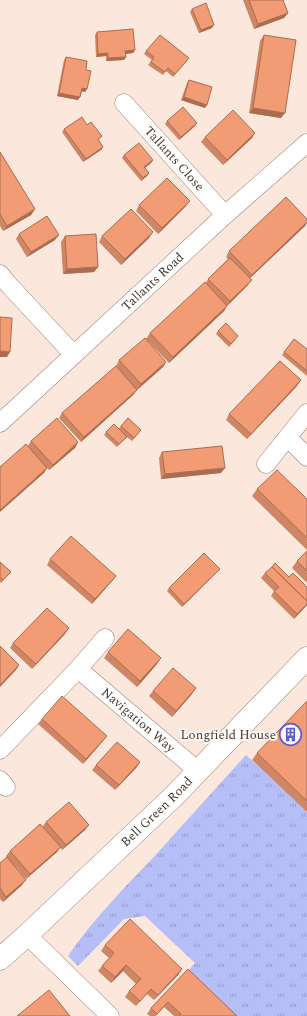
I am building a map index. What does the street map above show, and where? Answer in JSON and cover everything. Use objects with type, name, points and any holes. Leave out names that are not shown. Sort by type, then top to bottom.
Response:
[{"type":"main road","name":"Bell Green Road","points":[[0,959],[174,796],[307,658]]},
{"type":"street","name":"Tallants Close","points":[[124,103],[225,215]]},
{"type":"street","name":"Tallants Road","points":[[0,422],[225,215],[307,143]]},
{"type":"street","points":[[0,274],[74,355]]},
{"type":"street","points":[[266,464],[307,413]]},
{"type":"street","points":[[288,438],[307,457]]},
{"type":"street","points":[[0,750],[78,669],[105,638]]},
{"type":"street","name":"Navigation Way","points":[[78,669],[198,772]]},
{"type":"street","points":[[27,935],[110,1016]]},
{"type":"green space","points":[[246,755],[307,811],[307,1016],[235,1016],[187,972],[195,963],[145,916],[124,919],[78,966],[68,956],[97,918]]},
{"type":"building","points":[[249,0],[283,0],[288,13],[258,24]]},
{"type":"building","points":[[206,3],[214,25],[201,30],[192,9]]},
{"type":"building","points":[[133,29],[135,50],[125,51],[126,57],[108,58],[108,53],[98,54],[97,32]]},
{"type":"building","points":[[160,35],[189,58],[175,74],[168,68],[165,72],[151,62],[154,57],[146,51]]},
{"type":"building","points":[[264,35],[296,40],[285,113],[253,108]]},
{"type":"building","points":[[66,57],[87,61],[86,70],[91,71],[87,89],[82,88],[80,97],[59,93]]},
{"type":"building","points":[[189,80],[212,87],[207,105],[184,97]]},
{"type":"building","points":[[183,107],[197,123],[181,137],[167,121]]},
{"type":"building","points":[[233,110],[255,133],[227,160],[205,137]]},
{"type":"building","points":[[82,117],[87,125],[91,122],[102,136],[98,139],[103,147],[86,159],[64,129]]},
{"type":"building","points":[[139,143],[153,160],[144,167],[149,173],[143,178],[124,155]]},
{"type":"building","points":[[0,152],[35,209],[7,226],[0,214]]},
{"type":"building","points":[[167,178],[190,201],[162,228],[139,205]]},
{"type":"building","points":[[286,197],[307,219],[307,222],[252,275],[229,251]]},
{"type":"building","points":[[131,209],[153,232],[125,259],[102,236]]},
{"type":"building","points":[[47,216],[59,235],[31,252],[19,234]]},
{"type":"building","points":[[96,234],[98,267],[67,269],[65,236]]},
{"type":"building","points":[[230,258],[252,280],[230,301],[208,279]]},
{"type":"building","points":[[205,282],[227,306],[173,357],[150,333]]},
{"type":"building","points":[[0,317],[12,318],[10,352],[0,351]]},
{"type":"building","points":[[226,323],[238,336],[231,344],[218,331]]},
{"type":"building","points":[[145,338],[166,362],[141,384],[119,360]]},
{"type":"building","points":[[294,339],[307,349],[307,371],[284,352]]},
{"type":"building","points":[[280,361],[301,380],[251,434],[229,414]]},
{"type":"building","points":[[116,366],[137,390],[84,437],[62,413]]},
{"type":"building","points":[[57,418],[78,442],[53,465],[31,441]]},
{"type":"building","points":[[128,418],[141,430],[134,438],[121,426]]},
{"type":"building","points":[[114,424],[127,437],[119,444],[106,432]]},
{"type":"building","points":[[26,444],[47,468],[0,510],[0,467]]},
{"type":"building","points":[[222,446],[225,468],[165,474],[162,452]]},
{"type":"building","points":[[277,470],[307,499],[307,538],[257,489]]},
{"type":"building","points":[[71,536],[116,576],[95,599],[50,559]]},
{"type":"building","points":[[307,551],[307,571],[297,561]]},
{"type":"building","points":[[204,553],[220,569],[184,604],[169,588]]},
{"type":"building","points":[[0,562],[11,572],[3,580],[0,577]]},
{"type":"building","points":[[275,563],[289,577],[293,573],[307,587],[307,601],[272,567]]},
{"type":"building","points":[[272,567],[307,601],[307,604],[297,614],[274,591],[279,587],[265,573]]},
{"type":"building","points":[[47,608],[69,628],[36,664],[13,643]]},
{"type":"building","points":[[128,629],[161,658],[140,681],[108,652]]},
{"type":"building","points":[[0,646],[19,665],[0,685]]},
{"type":"building","points":[[173,668],[196,688],[176,711],[153,691]]},
{"type":"building","points":[[62,696],[107,736],[86,759],[42,719]]},
{"type":"building","name":"Longfield House","points":[[307,701],[307,801],[257,753]]},
{"type":"building","points":[[117,742],[140,762],[119,785],[96,765]]},
{"type":"building","points":[[69,802],[89,825],[66,845],[46,822]]},
{"type":"building","points":[[40,824],[61,847],[30,874],[10,851]]},
{"type":"building","points":[[7,857],[26,880],[6,897],[0,888],[0,863]]},
{"type":"building","points":[[130,919],[182,969],[158,995],[151,989],[140,1001],[129,991],[141,979],[126,965],[115,977],[102,966],[114,953],[105,945]]},
{"type":"building","points":[[188,969],[237,1016],[179,1016],[181,1014],[168,1002],[157,1014],[151,1008]]},
{"type":"building","points":[[49,990],[70,1016],[17,1016]]},
{"type":"place","name":"Longfield House","points":[[291,735]]}]
